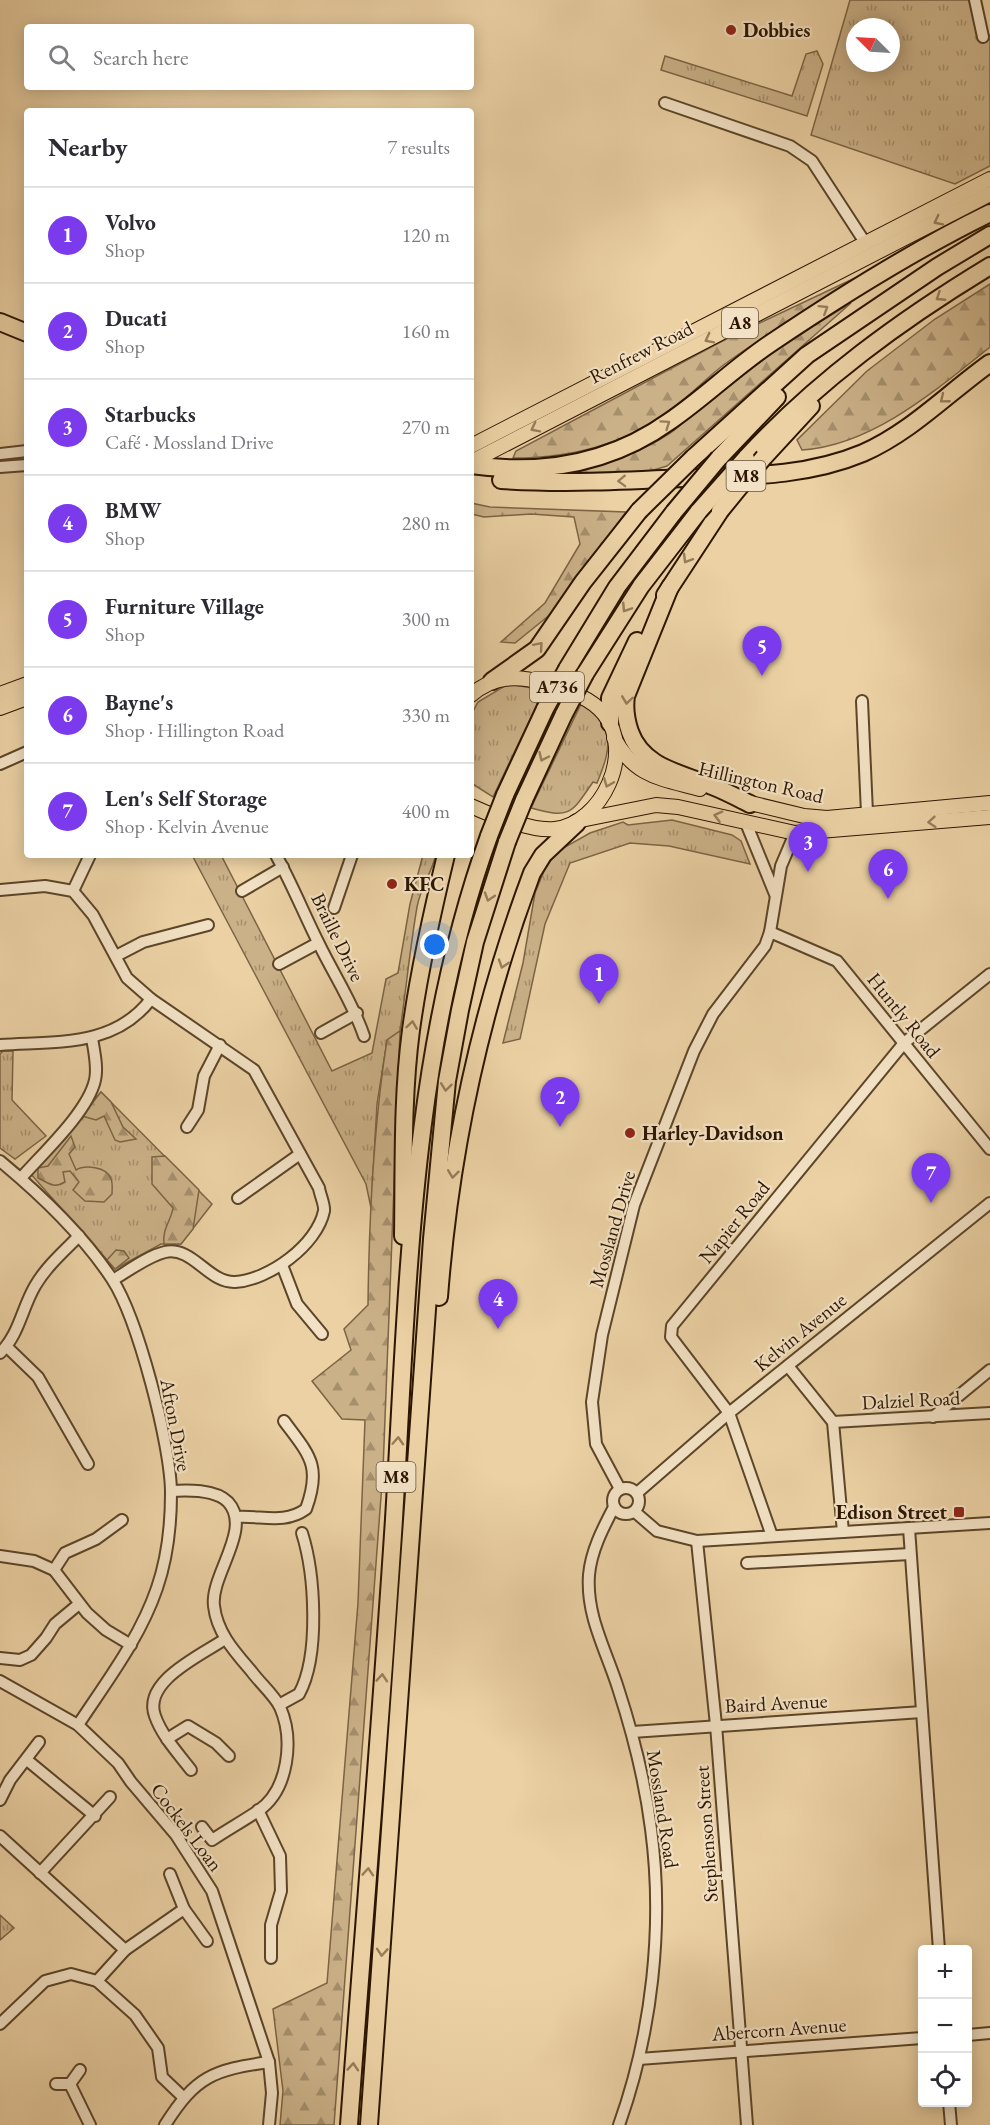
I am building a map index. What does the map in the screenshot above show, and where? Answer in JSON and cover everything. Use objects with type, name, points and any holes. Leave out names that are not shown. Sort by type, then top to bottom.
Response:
[{"type":"highway","points":[[474,463],[510,469],[563,466],[604,456],[633,444],[672,420],[735,368],[801,322],[890,267],[990,213]]},
{"type":"highway","name":"M8","points":[[478,689],[537,649],[595,566],[639,511],[693,458],[807,356],[990,235]]},
{"type":"highway","name":"M8","points":[[369,2125],[432,1239],[446,1093],[475,942],[507,842],[524,800],[585,674],[641,586],[699,511],[798,404],[878,340],[990,266]]},
{"type":"highway","name":"M8","points":[[401,1378],[428,1077],[451,958],[489,836],[505,795],[545,709],[567,669],[617,587],[674,512],[719,458],[773,401],[902,292]]},
{"type":"highway","points":[[0,322],[24,332]]},
{"type":"highway","points":[[0,334],[24,344]]},
{"type":"highway","name":"M8","points":[[612,730],[610,698],[616,683],[646,624],[720,511],[764,457],[878,340]]},
{"type":"highway","name":"M8","points":[[474,476],[580,482],[774,475],[811,469],[847,459],[878,446],[920,418],[990,363]]},
{"type":"highway","name":"M8","points":[[670,587],[626,696],[625,712],[633,739],[640,752],[655,764],[715,786],[750,804]]},
{"type":"highway","name":"M8","points":[[392,1823],[440,1284],[460,1124],[489,1009],[532,873],[543,855],[579,822]]},
{"type":"highway","name":"M8","points":[[349,2125],[394,1519],[401,1378],[407,1075],[423,959],[445,858]]},
{"type":"main road","name":"Renfrew Road","points":[[475,444],[990,179]]},
{"type":"main road","name":"Renfrew Road","points":[[474,461],[990,194]]},
{"type":"main road","name":"A736","points":[[478,689],[515,678],[552,686],[592,703],[612,730]]},
{"type":"main road","points":[[0,694],[24,685]]},
{"type":"main road","points":[[0,708],[24,699]]},
{"type":"main road","name":"Hillington Road","points":[[612,730],[627,760],[645,773],[750,804],[804,816],[827,818],[990,803]]},
{"type":"main road","points":[[579,822],[596,806],[609,781],[616,757],[612,730]]},
{"type":"main road","name":"Hillington Road","points":[[474,807],[544,829],[558,829],[626,810],[666,805],[795,833],[990,817]]},
{"type":"street","points":[[975,0],[983,37]]},
{"type":"street","points":[[665,103],[790,146],[812,161],[866,244]]},
{"type":"street","points":[[0,454],[24,451]]},
{"type":"street","points":[[0,467],[24,465]]},
{"type":"street","points":[[862,701],[867,813]]},
{"type":"street","points":[[0,764],[24,753]]},
{"type":"street","name":"Mossland Drive","points":[[746,823],[775,895]]},
{"type":"street","name":"Mossland Drive","points":[[620,1489],[596,1444],[592,1402],[602,1335],[634,1205],[694,1051],[713,1014],[757,960],[770,932],[781,866],[795,833]]},
{"type":"street","points":[[73,891],[89,858]]},
{"type":"street","name":"Braille Drive","points":[[278,858],[293,884],[318,943],[357,1013],[364,1036]]},
{"type":"street","points":[[333,908],[351,858]]},
{"type":"street","points":[[242,891],[283,867]]},
{"type":"street","points":[[0,890],[45,886],[73,891],[93,915],[127,978],[151,999],[254,1070],[319,1188],[324,1210],[312,1236],[282,1265],[234,1282],[214,1276],[193,1260],[177,1252],[166,1252],[113,1280]]},
{"type":"street","points":[[116,956],[143,942],[208,925]]},
{"type":"street","name":"Huntly Road","points":[[770,932],[837,961],[990,1149]]},
{"type":"street","points":[[279,964],[318,943]]},
{"type":"street","name":"Napier Road","points":[[772,1536],[729,1413],[671,1337],[672,1326],[904,1044],[990,974]]},
{"type":"street","points":[[0,1045],[92,1038],[111,1032],[140,1014],[151,999]]},
{"type":"street","points":[[321,1033],[357,1013]]},
{"type":"street","points":[[21,1178],[76,1114],[89,1094],[95,1080],[92,1038]]},
{"type":"street","points":[[187,1127],[198,1110],[204,1076],[220,1045]]},
{"type":"street","points":[[238,1198],[300,1154]]},
{"type":"street","name":"Afton Drive","points":[[0,1161],[21,1178],[79,1236],[113,1280],[123,1300],[144,1359],[164,1440],[171,1491],[167,1543],[158,1584],[131,1645],[78,1725]]},
{"type":"street","name":"Kelvin Avenue","points":[[637,1493],[729,1413],[990,1203]]},
{"type":"street","points":[[79,1236],[36,1284],[3,1350],[38,1377],[88,1464]]},
{"type":"street","points":[[282,1265],[297,1304],[322,1334]]},
{"type":"street","points":[[788,1366],[833,1422],[843,1532]]},
{"type":"street","points":[[933,1417],[990,1370]]},
{"type":"street","name":"Dalziel Road","points":[[833,1422],[990,1413]]},
{"type":"street","points":[[236,1517],[282,1520],[295,1517],[306,1509],[313,1477],[310,1454],[284,1421]]},
{"type":"street","points":[[627,1488],[637,1493],[639,1506],[635,1512],[627,1515],[614,1507],[614,1496],[620,1489],[627,1488]]},
{"type":"street","points":[[171,1491],[190,1490],[220,1497],[228,1502],[236,1517],[236,1530],[216,1590],[214,1605],[225,1640],[279,1705],[288,1729],[285,1768],[275,1791],[258,1810],[212,1840],[202,1827]]},
{"type":"street","name":"Mossland Road","points":[[614,1507],[592,1557],[589,1602],[596,1630],[632,1732],[651,1829],[656,1884],[655,1946],[639,2059],[619,2125]]},
{"type":"street","points":[[635,1512],[657,1531],[697,1542],[990,1523]]},
{"type":"street","points":[[54,1570],[64,1553],[96,1539],[122,1520]]},
{"type":"street","points":[[909,1528],[939,1945]]},
{"type":"street","points":[[279,1705],[299,1694],[311,1664],[312,1589],[309,1555],[302,1533]]},
{"type":"street","name":"Stephenson Street","points":[[697,1542],[716,1725],[747,2125]]},
{"type":"street","points":[[747,1563],[910,1554]]},
{"type":"street","points":[[0,1556],[33,1561],[54,1570],[79,1604],[106,1629],[131,1645]]},
{"type":"street","points":[[0,1658],[20,1660],[30,1655],[55,1624],[79,1604]]},
{"type":"street","points":[[191,1770],[167,1739],[154,1714],[156,1692],[166,1677],[225,1640]]},
{"type":"street","name":"Cockels Loan","points":[[0,1681],[78,1725],[118,1763],[176,1835],[212,1891],[269,2062],[272,2093],[269,2125]]},
{"type":"street","name":"Baird Avenue","points":[[632,1732],[921,1712]]},
{"type":"street","points":[[167,1739],[188,1726],[216,1743],[229,1756]]},
{"type":"street","points":[[0,1800],[9,1780],[39,1742]]},
{"type":"street","points":[[27,1760],[95,1816]]},
{"type":"street","points":[[40,1873],[95,1816],[110,1797]]},
{"type":"street","points":[[258,1810],[280,1856],[281,1891],[271,1925],[271,1958]]},
{"type":"street","points":[[0,1836],[125,1950]]},
{"type":"street","points":[[170,1874],[184,1909],[207,1941]]},
{"type":"street","points":[[97,1981],[125,1950],[184,1909]]},
{"type":"street","points":[[0,2024],[45,1981],[70,1974],[97,1981],[135,2015],[158,2048],[162,2077],[183,2097]]},
{"type":"street","points":[[972,2035],[990,2033]]},
{"type":"street","name":"Abercorn Avenue","points":[[639,2059],[741,2049],[918,2038]]},
{"type":"street","points":[[165,2125],[183,2097],[203,2080],[227,2068],[269,2062]]},
{"type":"street","points":[[70,2084],[80,2070]]},
{"type":"street","points":[[56,2084],[70,2084]]},
{"type":"street","points":[[70,2084],[90,2125]]},
{"type":"street","points":[[949,2107],[951,2125]]},
{"type":"green space","points":[[850,0],[969,0],[977,36],[990,35],[990,166],[955,184],[811,135]]},
{"type":"green space","points":[[817,51],[823,64],[807,116],[661,70],[665,56],[792,96],[806,54]]},
{"type":"green space","points":[[855,278],[729,361],[676,406],[639,430],[620,439],[578,451],[513,458],[516,451],[730,337]]},
{"type":"green space","points":[[990,284],[990,347],[926,397],[878,427],[828,446],[802,450],[797,440],[867,371],[935,319]]},
{"type":"green space","points":[[851,303],[667,466],[647,472],[552,473],[612,459],[656,442],[675,430],[714,395],[798,336]]},
{"type":"green space","points":[[474,504],[490,507],[626,512],[557,609],[515,643],[501,642],[545,603],[580,544],[574,517],[531,514],[484,517],[474,515]]},
{"type":"green space","points":[[508,684],[544,690],[493,797],[474,785],[474,709],[478,702]]},
{"type":"green space","points":[[582,702],[600,721],[608,738],[606,758],[597,783],[593,782],[580,801],[568,811],[554,813],[531,808]]},
{"type":"green space","points":[[672,820],[732,835],[741,841],[750,864],[669,846],[630,843],[570,863],[545,924],[520,1039],[503,1043],[523,963],[535,893],[553,857],[565,847],[590,833],[623,822],[628,825]]},
{"type":"green space","points":[[194,858],[223,858],[332,1071],[372,1053],[386,979],[398,973],[410,904],[422,858],[435,858],[417,907],[400,1031],[387,1041],[377,1104],[371,1208],[366,1184]]},
{"type":"green space","points":[[400,1031],[383,1470],[334,2125],[280,2125],[283,2091],[273,2009],[327,1983],[358,1603],[365,1420],[342,1419],[312,1381],[351,1350],[344,1329],[368,1305],[371,1206],[378,1106],[387,1040]]},
{"type":"green space","points":[[3,1051],[13,1051],[12,1100],[46,1136],[15,1159],[0,1148],[0,1054]]},
{"type":"green space","points":[[101,1092],[212,1204],[181,1244],[161,1244],[115,1269],[29,1172]]},
{"type":"green space","points":[[101,1092],[111,1102],[123,1127],[136,1139],[120,1142],[115,1140],[104,1116],[96,1120],[82,1116]]},
{"type":"green space","points":[[71,1136],[75,1147],[69,1154],[76,1170],[84,1167],[100,1169],[105,1171],[111,1179],[112,1194],[104,1202],[85,1201],[73,1190],[79,1182],[70,1171],[63,1172],[65,1182],[57,1185],[38,1178],[38,1168],[48,1166]]},
{"type":"green space","points":[[165,1156],[199,1190],[193,1229],[181,1244],[164,1244],[164,1234],[173,1208],[152,1184],[152,1157]]},
{"type":"green space","points":[[116,1250],[124,1251],[129,1258],[115,1269],[107,1260]]},
{"type":"green space","points":[[0,1915],[14,1928],[0,1940]]},
{"type":"place","name":"Dobbies","points":[[731,30]]},
{"type":"place","name":"Furniture Village","points":[[762,676]]},
{"type":"place","name":"Starbucks","points":[[808,872]]},
{"type":"place","name":"KFC","points":[[392,884]]},
{"type":"place","name":"Bayne's","points":[[888,899]]},
{"type":"place","name":"Volvo","points":[[599,1004]]},
{"type":"place","name":"Ducati","points":[[560,1127]]},
{"type":"place","name":"Harley-Davidson","points":[[630,1133]]},
{"type":"place","name":"Len's Self Storage","points":[[931,1203]]},
{"type":"place","name":"BMW","points":[[498,1329]]},
{"type":"place","name":"Edison Street","points":[[959,1512]]}]
